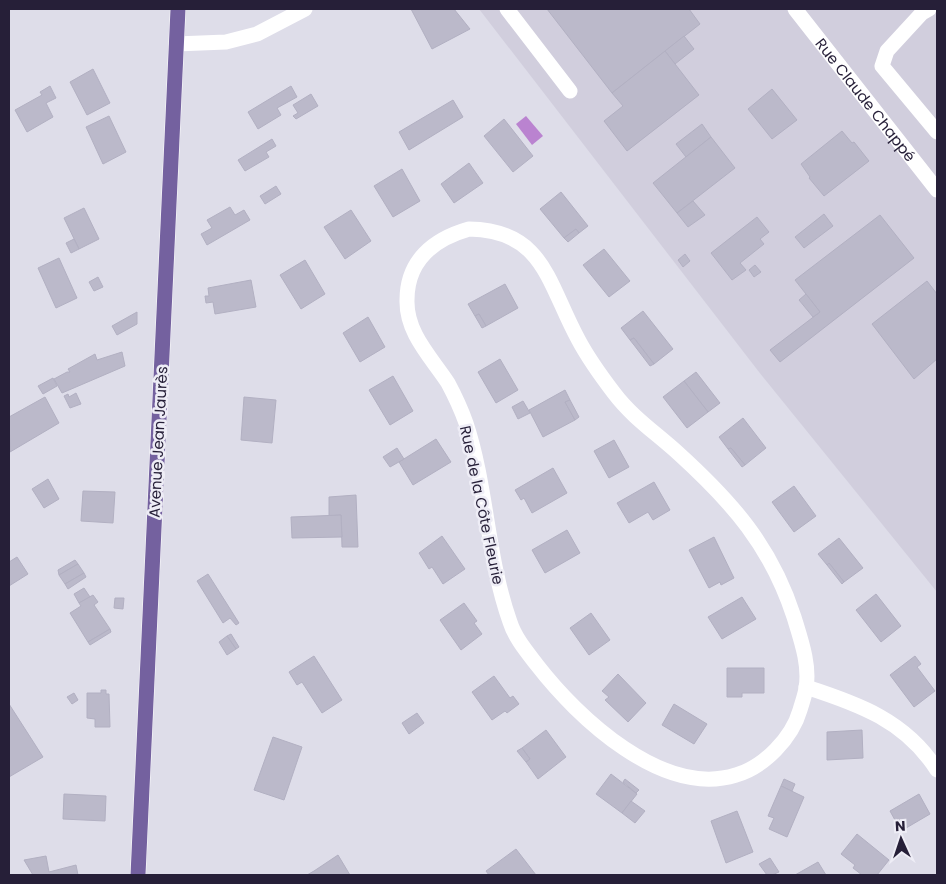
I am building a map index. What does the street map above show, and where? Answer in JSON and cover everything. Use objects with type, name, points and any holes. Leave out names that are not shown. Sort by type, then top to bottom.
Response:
[{"type":"main road","name":"Avenue Jean Jaurès","points":[[138,875],[178,9]]},
{"type":"street","points":[[176,44],[226,42],[257,34],[305,9]]},
{"type":"street","points":[[507,9],[570,92]]},
{"type":"street","name":"Rue Claude Chappé","points":[[795,9],[937,190]]},
{"type":"street","points":[[929,9],[922,13],[887,51],[882,66],[937,132]]},
{"type":"street","name":"Rue de la Côte Fleurie","points":[[469,229],[488,230],[506,234],[533,252],[543,266],[578,339],[595,368],[615,394],[630,412],[676,451],[723,496],[749,528],[768,556],[786,592],[804,651],[806,687],[798,717],[786,736],[771,754],[752,770],[732,777],[707,780],[681,776],[636,756],[580,715],[548,679],[525,650],[511,628],[485,516],[474,451],[459,404],[448,383],[416,337],[409,320],[406,300],[414,268],[424,254],[438,241],[469,229]]},
{"type":"street","points":[[806,687],[846,700],[878,714],[902,730],[921,747],[937,770]]},
{"type":"shaded area","points":[[479,9],[937,9],[937,592],[759,372]]},
{"type":"shaded area","points":[[526,116],[543,136],[532,145],[516,124]]},
{"type":"building","points":[[411,9],[454,9],[470,29],[432,49]]},
{"type":"building","points":[[547,9],[689,9],[700,24],[612,93]]},
{"type":"building","points":[[684,36],[694,49],[675,64],[665,51]]},
{"type":"building","points":[[665,51],[699,95],[627,151],[604,121],[623,106],[612,93]]},
{"type":"building","points":[[93,69],[110,103],[87,115],[70,82]]},
{"type":"building","points":[[50,86],[56,98],[46,103],[53,117],[27,132],[15,110],[42,95],[40,92]]},
{"type":"building","points":[[291,86],[297,97],[277,108],[281,115],[258,129],[248,112]]},
{"type":"building","points":[[772,89],[797,120],[772,139],[748,109]]},
{"type":"building","points":[[311,94],[318,106],[296,119],[293,116],[298,113],[293,105]]},
{"type":"building","points":[[453,100],[463,117],[409,150],[399,132]]},
{"type":"building","points":[[109,116],[126,152],[103,164],[86,127]]},
{"type":"building","points":[[504,119],[533,156],[513,172],[484,136]]},
{"type":"building","points":[[702,124],[711,137],[686,157],[676,144]]},
{"type":"building","points":[[842,131],[852,143],[854,142],[869,161],[824,196],[809,178],[801,164]]},
{"type":"building","points":[[711,137],[735,168],[677,213],[653,183]]},
{"type":"building","points":[[272,139],[276,146],[266,152],[269,157],[245,171],[238,160]]},
{"type":"building","points":[[469,163],[483,183],[454,203],[441,184]]},
{"type":"building","points":[[402,169],[420,201],[393,217],[374,186]]},
{"type":"building","points":[[276,186],[281,194],[265,204],[260,196]]},
{"type":"building","points":[[561,192],[588,226],[579,233],[576,229],[564,238],[540,209]]},
{"type":"building","points":[[693,201],[705,215],[688,227],[677,213]]},
{"type":"building","points":[[230,207],[235,215],[244,210],[250,220],[207,245],[201,234],[212,228],[207,220]]},
{"type":"building","points":[[84,208],[99,239],[79,249],[64,218]]},
{"type":"building","points":[[351,210],[371,241],[345,259],[324,227]]},
{"type":"building","points":[[824,214],[833,226],[804,248],[795,237]]},
{"type":"building","points":[[880,215],[914,258],[780,362],[770,350],[820,312],[795,280]]},
{"type":"building","points":[[757,217],[769,232],[760,239],[764,244],[740,263],[746,270],[732,280],[711,253]]},
{"type":"building","points":[[576,229],[579,233],[568,242],[564,238]]},
{"type":"building","points":[[74,239],[79,249],[71,253],[66,243]]},
{"type":"building","points":[[604,249],[630,281],[609,297],[583,265]]},
{"type":"building","points":[[685,254],[690,261],[683,267],[678,260]]},
{"type":"building","points":[[59,258],[77,298],[56,308],[38,268]]},
{"type":"building","points":[[305,260],[325,294],[301,309],[280,275]]},
{"type":"building","points":[[755,265],[761,272],[754,277],[749,270]]},
{"type":"building","points":[[98,277],[103,287],[94,291],[89,282]]},
{"type":"building","points":[[251,280],[256,307],[215,314],[213,302],[206,303],[205,296],[209,296],[208,288]]},
{"type":"building","points":[[927,281],[937,294],[937,359],[914,379],[872,324]]},
{"type":"building","points":[[505,284],[518,308],[486,326],[479,314],[475,316],[468,304]]},
{"type":"building","points":[[806,294],[820,312],[813,317],[799,300]]},
{"type":"building","points":[[643,311],[673,349],[654,364],[634,338],[630,340],[621,328]]},
{"type":"building","points":[[137,312],[137,324],[117,335],[112,326]]},
{"type":"building","points":[[479,314],[486,326],[482,328],[475,316]]},
{"type":"building","points":[[368,317],[385,347],[360,362],[343,333]]},
{"type":"building","points":[[634,338],[654,364],[650,366],[630,340]]},
{"type":"building","points":[[122,352],[125,366],[62,393],[54,379],[70,372],[68,369],[95,354],[97,360]]},
{"type":"building","points":[[500,359],[518,390],[496,403],[478,372]]},
{"type":"building","points":[[696,372],[720,403],[708,412],[684,381]]},
{"type":"building","points":[[393,376],[413,411],[390,425],[369,390]]},
{"type":"building","points":[[53,378],[57,386],[43,394],[38,386]]},
{"type":"building","points":[[684,381],[708,412],[687,428],[663,397]]},
{"type":"building","points":[[565,390],[570,400],[565,402],[575,420],[543,437],[529,410]]},
{"type":"building","points":[[76,393],[81,404],[70,408],[64,396],[68,394],[69,397]]},
{"type":"building","points":[[45,397],[59,423],[10,452],[9,417]]},
{"type":"building","points":[[244,397],[276,400],[272,443],[241,440]]},
{"type":"building","points":[[570,400],[579,417],[575,420],[565,402]]},
{"type":"building","points":[[523,401],[530,413],[518,419],[512,407]]},
{"type":"building","points":[[743,418],[766,448],[745,465],[731,448],[728,449],[719,437]]},
{"type":"building","points":[[436,439],[451,462],[413,485],[399,462]]},
{"type":"building","points":[[614,440],[629,467],[609,478],[594,451]]},
{"type":"building","points":[[397,448],[404,459],[390,467],[383,457]]},
{"type":"building","points":[[731,448],[745,465],[742,467],[728,449]]},
{"type":"building","points":[[553,468],[567,493],[532,513],[524,498],[521,500],[515,490]]},
{"type":"building","points":[[48,479],[59,499],[44,508],[32,489]]},
{"type":"building","points":[[654,482],[670,510],[653,520],[648,512],[629,523],[617,503]]},
{"type":"building","points":[[794,486],[816,516],[794,532],[772,502]]},
{"type":"building","points":[[83,491],[115,492],[113,523],[81,521]]},
{"type":"building","points":[[356,495],[358,547],[342,547],[341,515],[329,516],[329,497]]},
{"type":"building","points":[[341,515],[342,537],[292,538],[291,517]]},
{"type":"building","points":[[567,530],[580,553],[545,573],[532,550]]},
{"type":"building","points":[[442,536],[465,569],[443,584],[432,567],[429,569],[419,553]]},
{"type":"building","points":[[714,537],[734,578],[721,585],[720,582],[709,588],[689,550]]},
{"type":"building","points":[[839,538],[863,568],[844,582],[829,563],[827,565],[818,554]]},
{"type":"building","points":[[17,557],[28,574],[9,586],[9,562]]},
{"type":"building","points":[[75,560],[78,564],[59,575],[58,570]]},
{"type":"building","points":[[829,563],[844,582],[842,584],[827,565]]},
{"type":"building","points":[[78,564],[84,573],[65,584],[59,575]]},
{"type":"building","points":[[84,573],[86,577],[68,589],[65,584]]},
{"type":"building","points":[[208,574],[239,623],[236,625],[230,618],[223,623],[197,581]]},
{"type":"building","points":[[84,588],[90,597],[79,603],[74,594]]},
{"type":"building","points":[[876,594],[901,626],[881,642],[856,610]]},
{"type":"building","points":[[93,595],[98,602],[94,605],[110,629],[88,642],[70,613],[81,606],[79,603]]},
{"type":"building","points":[[742,597],[756,619],[722,639],[708,617]]},
{"type":"building","points":[[115,598],[124,598],[123,609],[114,608]]},
{"type":"building","points":[[464,603],[477,621],[474,623],[482,634],[461,650],[440,620]]},
{"type":"building","points":[[591,613],[610,640],[589,655],[570,628]]},
{"type":"building","points":[[110,629],[111,632],[90,645],[88,642]]},
{"type":"building","points":[[231,634],[239,647],[236,649],[227,636]]},
{"type":"building","points":[[227,636],[236,649],[227,655],[219,642]]},
{"type":"building","points":[[314,656],[342,700],[322,713],[302,682],[297,685],[289,672]]},
{"type":"building","points":[[915,656],[921,664],[917,667],[935,691],[914,707],[890,675]]},
{"type":"building","points":[[727,668],[764,668],[764,693],[742,693],[742,697],[727,697]]},
{"type":"building","points":[[618,674],[646,703],[628,722],[605,700],[609,697],[602,691]]},
{"type":"building","points":[[494,676],[510,698],[513,696],[519,704],[507,713],[505,711],[492,720],[472,692]]},
{"type":"building","points":[[101,690],[106,690],[106,694],[109,694],[110,727],[95,727],[95,719],[87,718],[87,693],[101,693]]},
{"type":"building","points":[[74,693],[78,700],[72,704],[67,697]]},
{"type":"building","points":[[9,704],[43,757],[9,777]]},
{"type":"building","points":[[674,704],[707,724],[694,744],[662,725]]},
{"type":"building","points":[[417,713],[424,723],[409,734],[402,723]]},
{"type":"building","points":[[546,730],[566,757],[538,779],[526,762],[530,759],[522,748]]},
{"type":"building","points":[[862,730],[863,758],[827,760],[827,732]]},
{"type":"building","points":[[273,737],[302,747],[284,800],[254,790]]},
{"type":"building","points":[[522,748],[530,759],[526,762],[517,751]]},
{"type":"building","points":[[611,774],[637,794],[622,813],[596,794]]},
{"type":"building","points":[[625,779],[639,790],[636,793],[623,782]]},
{"type":"building","points":[[784,779],[795,784],[792,791],[781,786]]},
{"type":"building","points":[[781,786],[804,797],[787,837],[769,829],[774,818],[768,816]]},
{"type":"building","points":[[64,794],[106,796],[105,821],[63,819]]},
{"type":"building","points":[[919,794],[930,814],[901,831],[890,811]]},
{"type":"building","points":[[631,801],[645,811],[635,823],[622,813]]},
{"type":"building","points":[[737,811],[753,852],[726,863],[711,821]]},
{"type":"building","points":[[857,834],[889,860],[877,875],[862,875],[853,868],[855,865],[841,854]]},
{"type":"building","points":[[516,849],[536,875],[489,875],[486,871]]},
{"type":"building","points":[[338,855],[350,875],[307,875],[314,871]]},
{"type":"building","points":[[46,856],[49,872],[76,865],[78,875],[33,875],[24,860]]},
{"type":"building","points":[[770,858],[779,872],[767,875],[759,864]]},
{"type":"building","points":[[818,862],[826,875],[795,875]]}]
